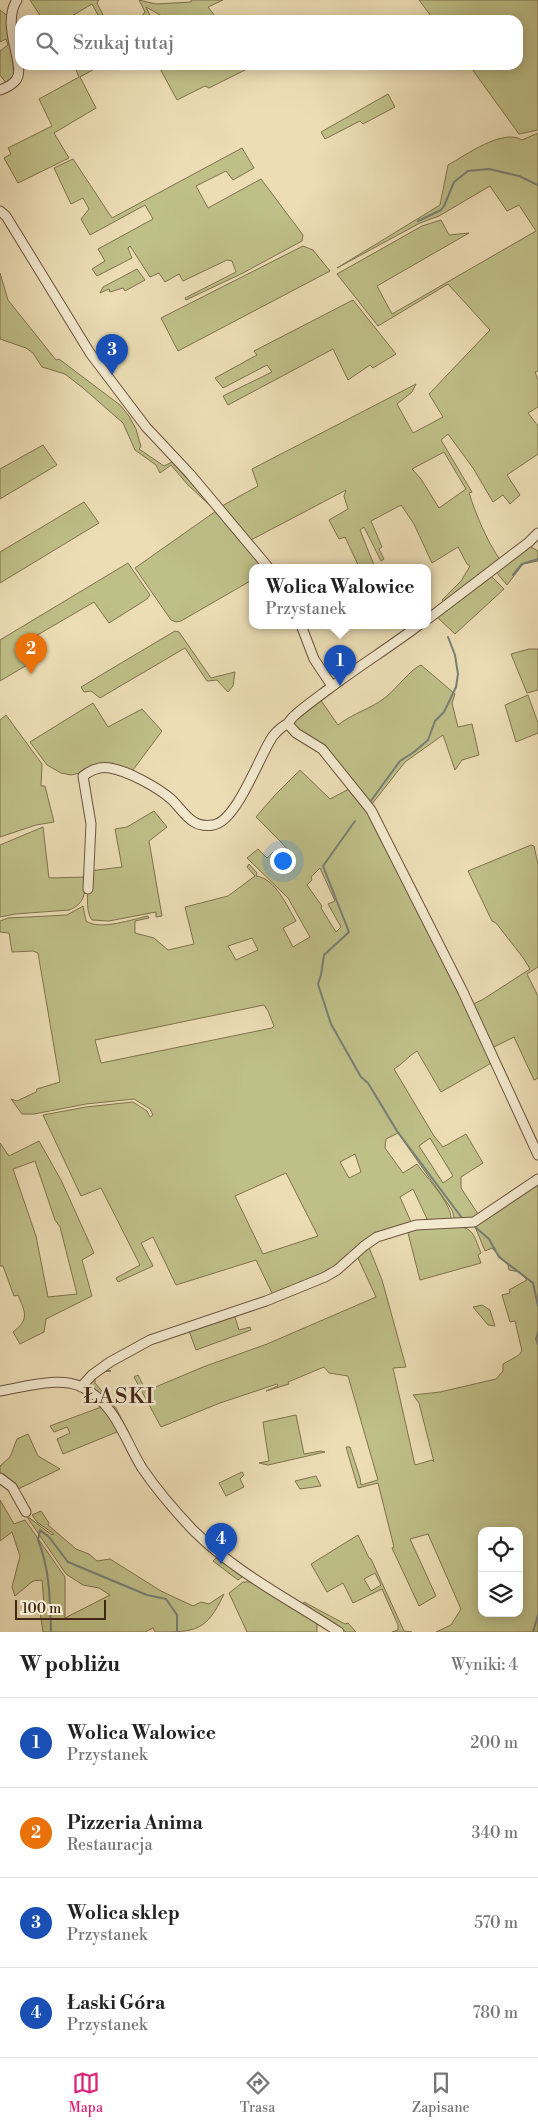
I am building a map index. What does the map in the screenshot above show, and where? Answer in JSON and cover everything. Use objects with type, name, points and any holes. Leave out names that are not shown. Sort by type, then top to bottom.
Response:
[{"type":"street","points":[[15,54],[10,24],[12,7],[17,0]]},
{"type":"street","points":[[0,90],[18,79],[19,70]]},
{"type":"street","points":[[0,211],[6,216],[95,359],[146,427],[190,474],[265,564]]},
{"type":"street","points":[[431,617],[529,542],[538,533]]},
{"type":"street","points":[[303,629],[314,659],[332,686]]},
{"type":"street","points":[[88,889],[91,824],[83,776],[96,768],[110,768],[153,787],[171,799],[194,823],[215,825],[224,820],[250,782],[272,738],[282,726],[288,724],[293,717],[332,686],[414,629]]},
{"type":"street","points":[[288,724],[296,733],[322,749],[371,810],[463,992],[538,1155]]},
{"type":"street","points":[[81,1387],[84,1382],[98,1371],[150,1340],[266,1301],[325,1277],[337,1270],[377,1237],[416,1225],[474,1222],[538,1179]]},
{"type":"street","points":[[0,1391],[53,1383],[68,1383],[81,1387],[107,1406],[151,1482],[192,1529],[218,1554],[246,1576],[339,1632]]},
{"type":"street","points":[[0,1478],[12,1487],[26,1512]]},
{"type":"street","points":[[320,1632],[321,1620]]},
{"type":"green space","points":[[30,0],[99,0],[97,3],[103,15],[98,15],[92,4],[74,15],[40,15]]},
{"type":"green space","points":[[139,0],[156,4],[191,2],[191,0],[223,0],[208,7],[214,15],[160,15],[146,7],[150,15],[142,15],[145,12]]},
{"type":"green space","points":[[419,0],[538,0],[538,130],[519,134],[473,70],[523,70],[523,15],[430,15]]},
{"type":"green space","points":[[0,10],[9,17],[17,74],[7,84],[0,75],[0,51],[8,45],[6,39],[0,42]]},
{"type":"green space","points":[[76,70],[92,70],[80,77],[96,108],[54,133],[69,158],[18,183],[4,158],[11,154],[8,148],[52,126],[39,99],[79,77]]},
{"type":"green space","points":[[161,70],[245,70],[209,88],[205,86],[177,100]]},
{"type":"green space","points":[[388,94],[395,107],[363,124],[360,121],[325,139],[321,132]]},
{"type":"green space","points":[[538,133],[538,371],[535,372],[538,380],[538,407],[528,413],[538,426],[538,454],[507,475],[520,495],[510,504],[503,495],[493,502],[473,468],[448,434],[441,440],[472,492],[469,493],[479,519],[490,544],[500,560],[444,603],[442,600],[461,581],[470,566],[458,547],[432,563],[414,524],[401,505],[371,521],[382,547],[379,549],[384,559],[381,561],[364,527],[360,530],[374,564],[358,564],[345,537],[339,539],[329,520],[348,509],[344,496],[346,490],[251,540],[222,506],[258,486],[252,469],[416,384],[412,392],[397,404],[413,433],[443,417],[429,394],[490,330],[448,284],[378,326],[337,274],[422,226],[441,220],[449,235],[469,233],[377,286],[392,314],[536,231],[519,205],[507,211],[490,186],[439,216],[420,223],[337,268],[440,205],[448,165],[485,144],[505,137],[514,137],[522,140]],"holes":[[[444,452],[466,489],[439,508],[421,479],[412,469]]]},
{"type":"green space","points":[[242,148],[254,168],[233,180],[226,171],[196,186],[208,208],[261,179],[303,235],[302,241],[243,273],[186,300],[185,298],[236,272],[232,261],[227,260],[183,281],[179,274],[165,282],[159,273],[150,277],[130,246],[128,248],[132,258],[97,276],[92,269],[105,261],[98,249],[153,219],[145,205],[90,235],[81,219],[89,209],[83,198],[71,204],[54,168],[73,159],[112,218]]},
{"type":"green space","points":[[303,246],[313,250],[330,271],[178,351],[161,318]]},
{"type":"green space","points":[[137,269],[145,280],[125,291],[123,288],[110,292],[109,289],[100,293],[103,287]]},
{"type":"green space","points":[[0,273],[8,300],[56,360],[59,359],[120,405],[136,429],[141,447],[139,449],[164,466],[172,462],[216,511],[188,485],[171,465],[160,473],[156,465],[135,450],[123,423],[83,388],[65,374],[42,367],[33,353],[26,348],[0,339]]},
{"type":"green space","points":[[353,300],[396,354],[373,368],[370,365],[348,380],[333,349],[228,405],[223,396],[272,372],[267,365],[223,388],[215,378],[257,355],[254,351]]},
{"type":"green space","points":[[43,445],[57,465],[0,499],[0,469]]},
{"type":"green space","points":[[84,502],[99,523],[0,583],[0,552]]},
{"type":"green space","points":[[216,511],[260,564],[249,564],[249,582],[181,621],[176,622],[171,620],[135,568]]},
{"type":"green space","points":[[529,546],[538,551],[538,561],[523,564],[507,585],[496,572]]},
{"type":"green space","points":[[128,563],[150,595],[147,599],[109,623],[94,602],[34,637],[44,655],[0,681],[0,640]]},
{"type":"green space","points":[[489,574],[504,589],[455,634],[437,617]]},
{"type":"green space","points":[[175,631],[179,632],[211,678],[235,672],[233,686],[228,692],[217,680],[207,681],[185,648],[100,698],[91,691],[84,692],[81,687]]},
{"type":"green space","points":[[529,649],[538,649],[538,690],[527,693],[511,654]]},
{"type":"green space","points":[[421,665],[455,694],[452,703],[458,727],[472,724],[479,755],[462,760],[455,770],[443,735],[405,762],[372,804],[319,743],[294,728],[293,721],[320,699],[338,725],[386,697],[413,670]]},
{"type":"green space","points":[[528,695],[538,723],[538,733],[516,742],[505,705]]},
{"type":"green space","points":[[93,703],[108,727],[142,709],[162,731],[130,774],[113,766],[71,775],[61,773],[47,765],[30,742]]},
{"type":"green space","points":[[6,715],[42,764],[41,786],[45,786],[54,822],[36,825],[0,837],[0,720]]},
{"type":"green space","points":[[300,770],[330,799],[351,788],[368,810],[493,1062],[441,1092],[417,1051],[394,1069],[434,1136],[443,1147],[466,1134],[483,1163],[461,1177],[461,1188],[480,1217],[455,1221],[452,1210],[398,1133],[386,1139],[385,1148],[403,1173],[417,1164],[443,1198],[451,1219],[428,1221],[413,1189],[400,1197],[411,1222],[382,1232],[335,1269],[273,1295],[256,1260],[176,1285],[153,1237],[141,1243],[153,1266],[118,1282],[116,1278],[140,1265],[101,1188],[81,1196],[43,1115],[86,1107],[133,1102],[147,1111],[150,1117],[153,1115],[150,1109],[134,1099],[86,1104],[34,1114],[22,1114],[11,1099],[17,1101],[36,1092],[37,1089],[60,1082],[38,953],[33,951],[12,952],[9,933],[0,932],[0,921],[8,918],[67,915],[83,906],[86,921],[92,924],[108,925],[148,916],[149,918],[135,921],[135,933],[154,938],[168,950],[194,944],[185,907],[228,896],[255,876],[247,867],[249,864],[257,873],[256,876],[263,878],[275,887],[296,921],[283,928],[293,947],[310,937],[288,898],[247,858],[258,849],[267,858],[273,852],[286,866],[293,856],[256,817]],"holes":[[[320,868],[335,901],[328,904],[341,927],[336,932],[321,908],[322,906],[307,885],[312,880],[311,877]],[[252,938],[258,950],[236,960],[228,946]],[[264,1005],[274,1026],[272,1028],[101,1063],[95,1040]],[[430,1138],[453,1176],[443,1183],[419,1146]],[[355,1154],[361,1172],[349,1178],[340,1162]],[[286,1173],[318,1236],[263,1254],[235,1196]]]},
{"type":"green space","points":[[154,811],[167,827],[149,841],[162,916],[156,917],[156,912],[109,921],[92,920],[88,911],[89,871],[122,867],[115,829],[127,827]]},
{"type":"green space","points":[[43,827],[49,878],[86,877],[83,897],[78,905],[69,910],[0,917],[0,845]]},
{"type":"green space","points":[[531,845],[534,846],[538,864],[538,967],[527,974],[538,996],[538,1078],[534,1080],[514,1037],[492,1048],[470,1002],[473,1004],[482,1000],[530,969],[496,923],[492,921],[468,871]]},
{"type":"green space","points":[[39,1141],[61,1180],[94,1253],[82,1260],[92,1296],[46,1319],[44,1332],[20,1344],[13,1332],[22,1323],[24,1311],[18,1295],[14,1296],[3,1266],[0,1266],[0,1143],[9,1156]],"holes":[[[35,1161],[55,1220],[60,1227],[77,1294],[48,1297],[36,1236],[13,1169]]]},
{"type":"green space","points":[[538,1181],[538,1632],[436,1632],[451,1625],[461,1609],[428,1534],[410,1539],[436,1596],[419,1606],[392,1548],[394,1547],[378,1483],[358,1488],[346,1447],[350,1447],[361,1485],[378,1480],[348,1376],[329,1373],[324,1367],[288,1382],[289,1384],[266,1391],[278,1386],[277,1384],[220,1403],[161,1427],[134,1377],[138,1375],[146,1391],[203,1367],[267,1344],[376,1297],[357,1256],[368,1245],[382,1280],[406,1367],[393,1368],[415,1465],[432,1460],[434,1462],[419,1403],[413,1395],[440,1392],[496,1379],[503,1371],[503,1364],[519,1355],[522,1351],[515,1321],[510,1322],[502,1295],[510,1293],[509,1290],[527,1280],[520,1272],[509,1270],[508,1265],[492,1248],[485,1251],[474,1224]]},
{"type":"green space","points":[[452,1225],[465,1228],[472,1233],[481,1253],[478,1255],[481,1263],[420,1280],[407,1229]]},
{"type":"green space","points":[[482,1305],[490,1310],[495,1326],[488,1325],[473,1307]]},
{"type":"green space","points":[[234,1314],[239,1330],[250,1327],[251,1330],[196,1350],[188,1328]]},
{"type":"green space","points":[[103,1369],[111,1371],[102,1372],[97,1375],[95,1383],[116,1408],[132,1440],[112,1407],[87,1385],[90,1378]]},
{"type":"green space","points":[[104,1406],[118,1430],[117,1432],[63,1454],[57,1439],[70,1433],[67,1427],[54,1432],[50,1426]]},
{"type":"green space","points":[[296,1415],[304,1454],[325,1452],[268,1465],[259,1463],[269,1461],[263,1422]]},
{"type":"green space","points":[[28,1434],[38,1456],[60,1469],[18,1489],[0,1476],[0,1466],[10,1457],[17,1439]]},
{"type":"green space","points":[[242,1472],[244,1475],[240,1479],[244,1487],[226,1496],[219,1483]]},
{"type":"green space","points":[[316,1476],[321,1486],[300,1489],[295,1481]]},
{"type":"green space","points":[[0,1500],[14,1524],[25,1520],[65,1577],[65,1618],[110,1595],[99,1588],[83,1585],[66,1574],[27,1516],[52,1535],[54,1534],[37,1522],[32,1515],[41,1511],[49,1523],[48,1525],[76,1549],[89,1554],[97,1561],[110,1559],[161,1591],[193,1606],[201,1602],[209,1604],[224,1594],[218,1607],[205,1623],[190,1630],[155,1632],[153,1628],[145,1632],[43,1632],[39,1605],[44,1604],[42,1580],[33,1581],[15,1596],[12,1587],[20,1556],[12,1532],[0,1541]]},
{"type":"green space","points":[[358,1535],[404,1631],[412,1632],[392,1632],[398,1630],[398,1625],[382,1589],[353,1603],[343,1583],[327,1592],[311,1564]],"holes":[[[375,1573],[381,1585],[371,1591],[364,1579]]]},
{"type":"green space","points":[[216,1558],[242,1577],[238,1580],[213,1561]]},
{"type":"green space","points":[[243,1582],[250,1582],[317,1622],[317,1632],[247,1632],[229,1593]]},
{"type":"green space","points":[[304,1602],[345,1624],[348,1623],[356,1632],[346,1632],[303,1605]]},
{"type":"waterway","points":[[418,221],[441,210],[454,182],[468,171],[489,169],[519,176],[538,185]]},
{"type":"waterway","points":[[513,575],[522,564],[538,559]]},
{"type":"waterway","points":[[370,802],[400,761],[428,740],[435,721],[444,712],[456,687],[458,674],[455,655],[448,637]]},
{"type":"waterway","points":[[355,821],[323,866],[349,932],[324,955],[318,984],[331,1024],[361,1077],[368,1083],[397,1131],[462,1218],[465,1219]]},
{"type":"waterway","points":[[475,1227],[489,1239],[499,1257],[533,1283],[538,1306]]},
{"type":"waterway","points":[[538,1332],[536,1339],[538,1344]]},
{"type":"waterway","points":[[40,1530],[49,1537],[68,1562],[147,1595],[166,1599],[177,1615],[177,1632]]},
{"type":"waterway","points":[[40,1531],[38,1540],[47,1574],[51,1632]]},
{"type":"waterway","points":[[533,1632],[538,1615]]},
{"type":"place","name":"Wolica sklep","points":[[112,375]]},
{"type":"place","name":"Pizzeria Anima","points":[[31,674]]},
{"type":"place","name":"Wolica Walowice","points":[[340,686]]},
{"type":"place","name":"Łaski Góra","points":[[221,1564]]},
{"type":"district","name":"ŁASKI","points":[[119,1395]]}]
